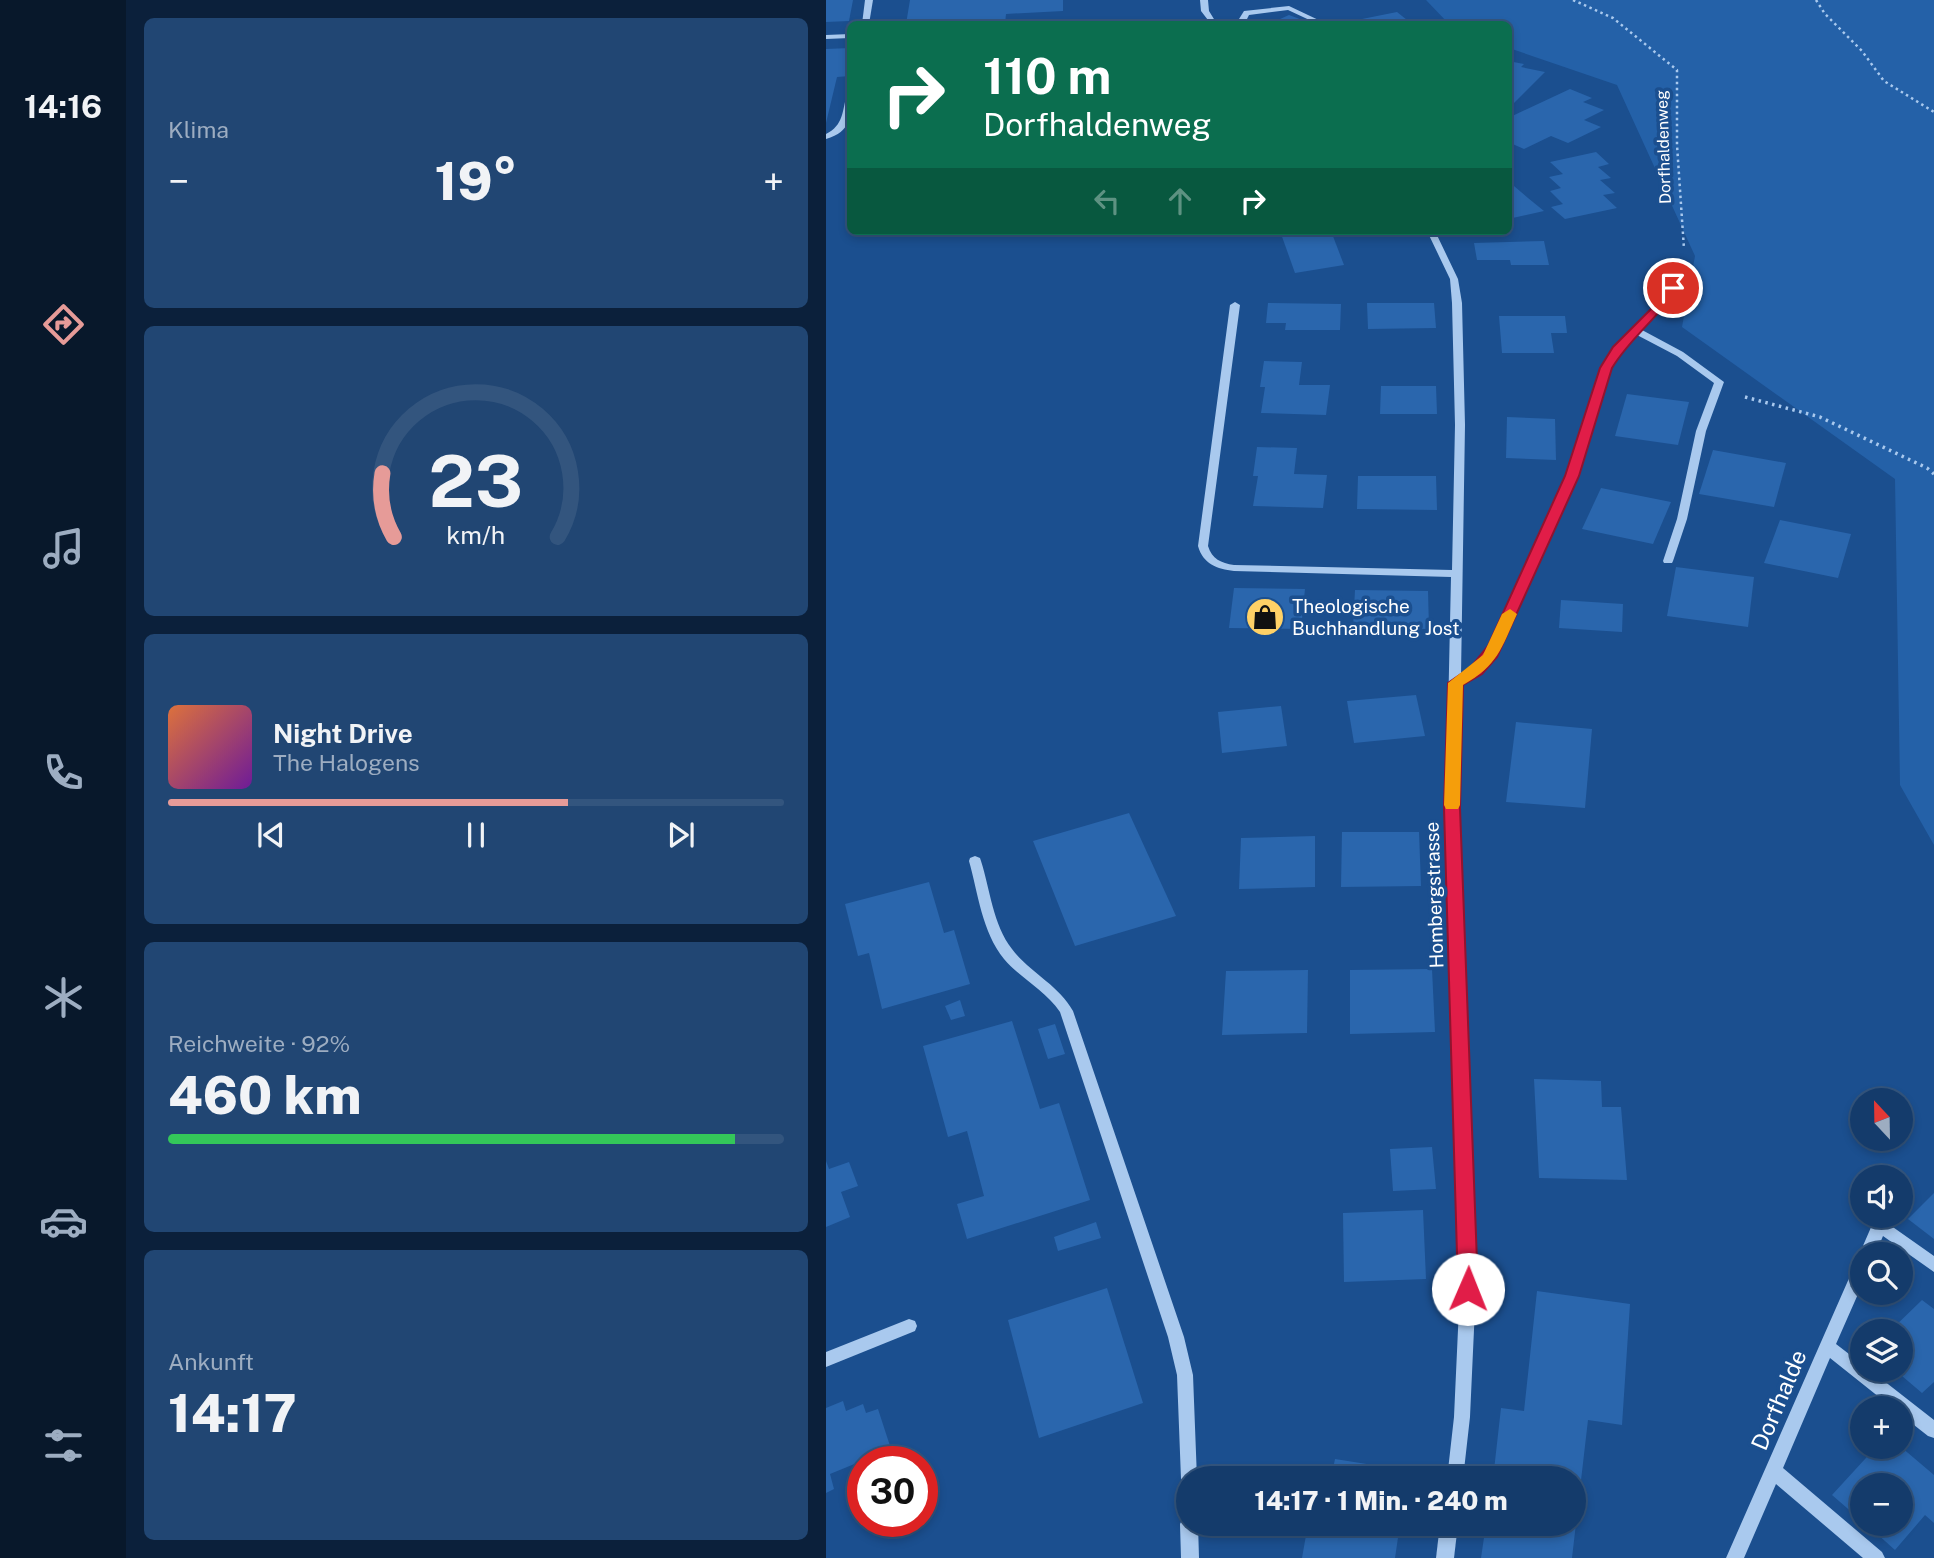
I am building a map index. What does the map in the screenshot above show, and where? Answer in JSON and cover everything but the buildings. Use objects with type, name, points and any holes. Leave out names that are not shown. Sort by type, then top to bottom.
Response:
[{"type":"street","points":[[866,21],[869,0]]},
{"type":"street","points":[[1204,0],[1205,11],[1212,21]]},
{"type":"street","points":[[826,137],[839,132],[847,112]]},
{"type":"street","name":"Hombergstrasse","points":[[1433,235],[1454,279],[1460,425],[1452,808],[1469,1264],[1462,1417],[1456,1466]]},
{"type":"street","points":[[1455,683],[1476,671],[1490,657],[1572,476],[1606,368],[1617,350],[1660,306],[1685,271]]},
{"type":"street","points":[[1236,304],[1203,546],[1204,555],[1212,562],[1234,568],[1458,574]]},
{"type":"street","points":[[1637,331],[1680,354],[1719,382],[1701,431],[1682,519],[1668,561]]},
{"type":"street","points":[[975,861],[1004,948],[1017,963],[1049,988],[1066,1011],[1176,1337],[1185,1375],[1188,1466]]},
{"type":"street","points":[[1873,1242],[1880,1225],[1903,1242]]},
{"type":"street","points":[[1913,1249],[1934,1265]]},
{"type":"street","name":"Dorfhalde","points":[[1735,1558],[1850,1293]]},
{"type":"street","points":[[826,1360],[909,1326]]},
{"type":"street","name":"Dorfhalde","points":[[1827,1346],[1934,1430]]},
{"type":"street","points":[[1189,1536],[1190,1558]]},
{"type":"street","points":[[1446,1558],[1448,1536]]},
{"type":"lane","points":[[1243,21],[1247,13],[1289,9],[1318,21]]},
{"type":"lane","points":[[826,37],[847,36]]},
{"type":"lane","name":"Dorfhalde","points":[[1773,1471],[1876,1558]]},
{"type":"path","name":"Dorfhaldenweg","points":[[1573,0],[1613,18],[1677,70],[1677,145],[1685,271]]},
{"type":"path","points":[[1816,0],[1825,14],[1863,51],[1884,81],[1934,112]]},
{"type":"path","points":[[1717,389],[1820,417],[1927,468],[1934,474]]},
{"type":"shaded area","points":[[1426,0],[1934,0],[1934,845],[1900,785],[1895,479],[1682,327],[1695,256],[1617,85],[1512,49],[1512,21],[1446,21]]},
{"type":"slow traffic","points":[[1452,805],[1455,683],[1476,671],[1490,657],[1510,614]]},
{"type":"place","name":"Theologische Buchhandlung Jost","points":[[1265,617]]},
{"type":"route","points":[[1468,1289],[1452,808],[1455,683],[1476,671],[1490,657],[1572,476],[1606,368],[1617,350],[1660,306],[1673,288]]}]
